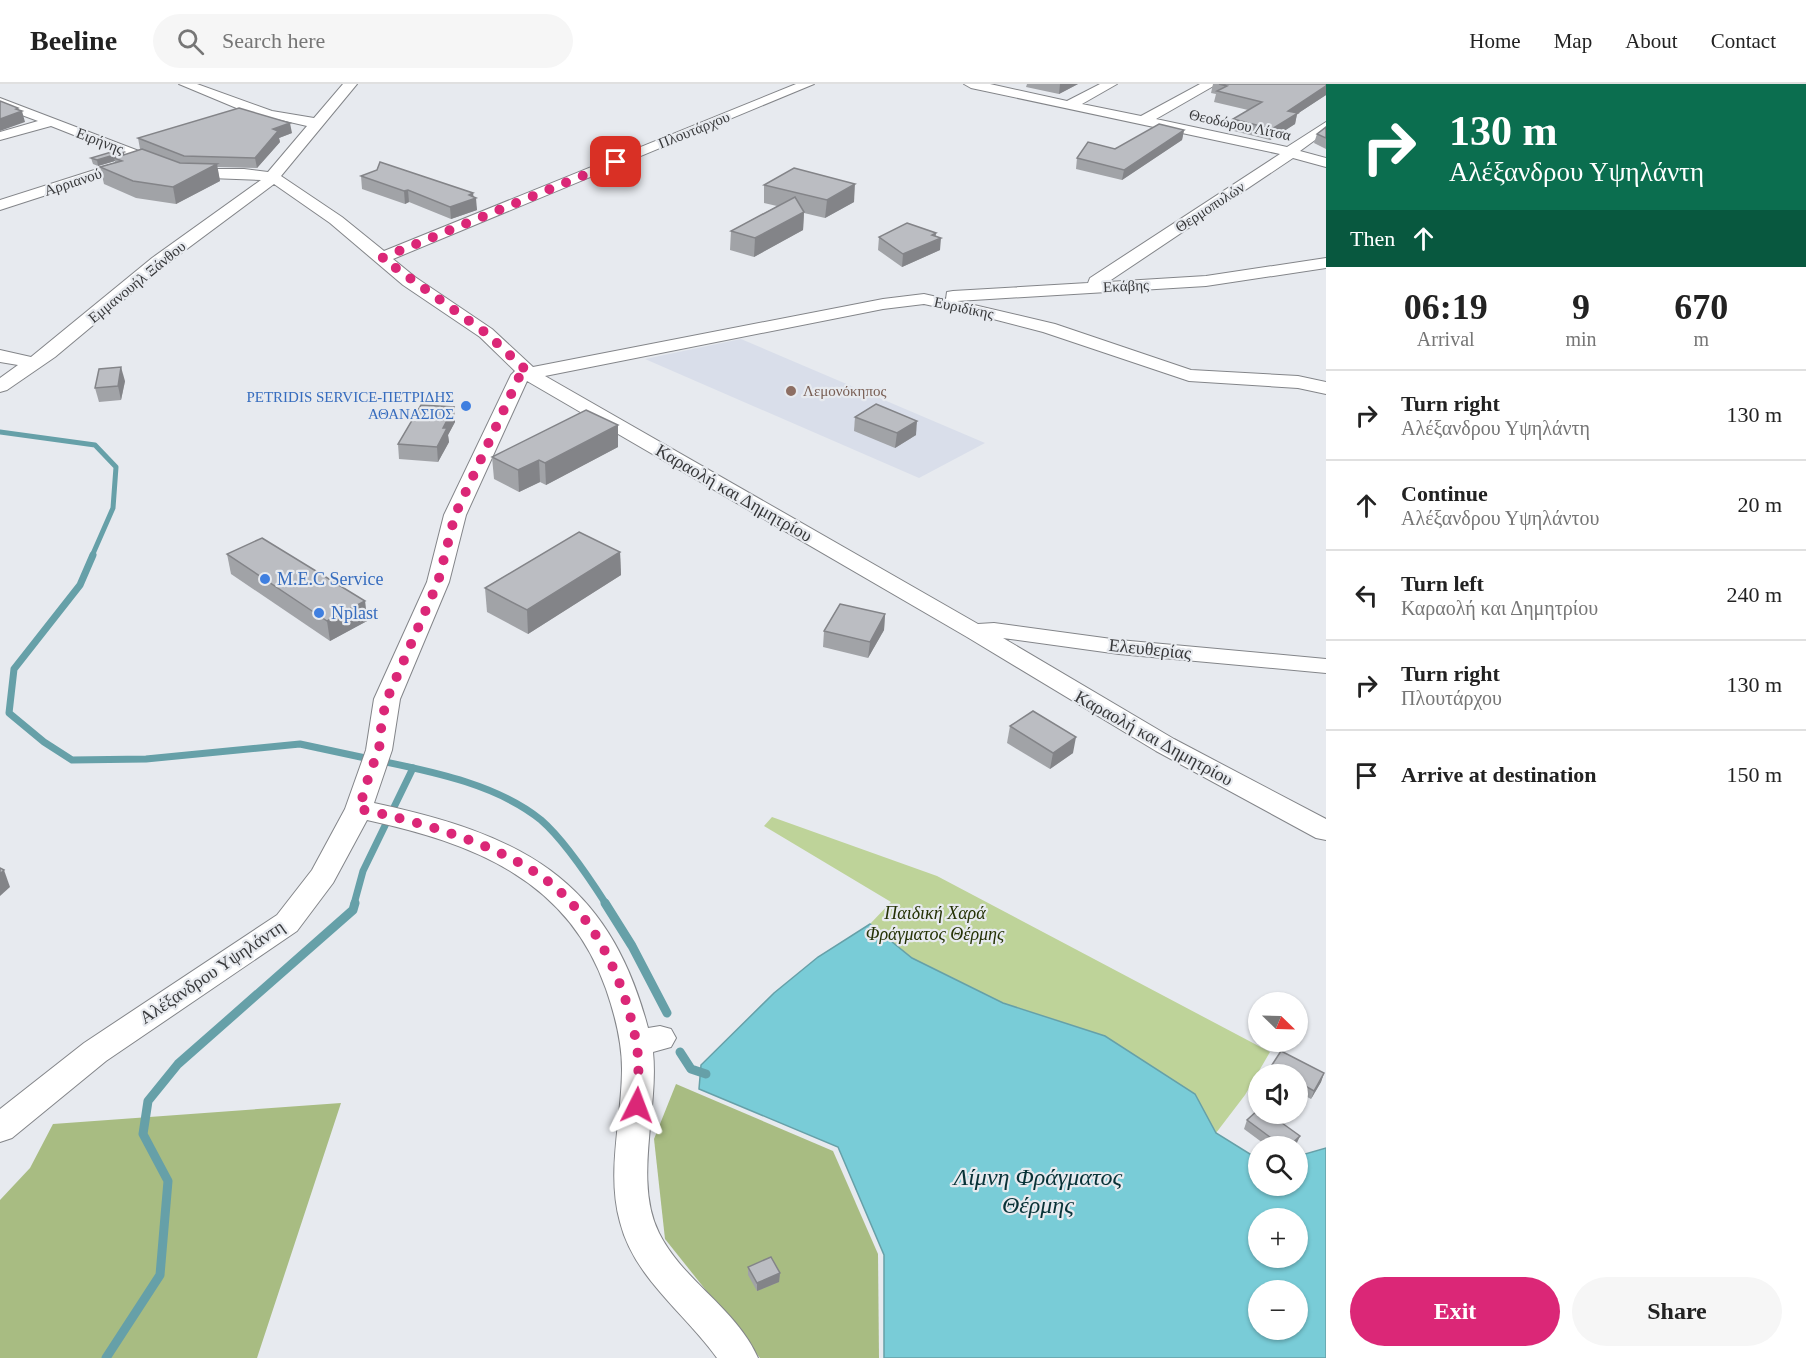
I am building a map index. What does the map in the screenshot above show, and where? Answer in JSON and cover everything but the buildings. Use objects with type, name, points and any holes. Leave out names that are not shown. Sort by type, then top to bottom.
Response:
[{"type":"street","points":[[186,84],[265,114],[294,122],[319,123]]},
{"type":"street","points":[[273,177],[350,84]]},
{"type":"street","name":"Πλουτάρχου","points":[[382,258],[807,84]]},
{"type":"street","name":"Θεοδώρου Λίτσα","points":[[971,84],[1290,152],[1326,163]]},
{"type":"street","points":[[1069,105],[1110,84]]},
{"type":"street","points":[[1142,121],[1210,84]]},
{"type":"street","name":"Ειρήνης","points":[[0,102],[190,175],[244,173],[273,177]]},
{"type":"street","points":[[0,135],[51,122]]},
{"type":"street","name":"Θερμοπυλών","points":[[1096,288],[1096,282],[1280,162],[1326,126]]},
{"type":"street","name":"Αρριανού","points":[[4,200],[146,158]]},
{"type":"street","name":"Καραολή και Δημητρίου","points":[[273,177],[336,220],[382,258],[486,333],[528,372],[1165,745],[1326,831]]},
{"type":"street","name":"Εμμανουήλ Ξάνθου","points":[[0,386],[34,363],[158,262],[273,177]]},
{"type":"street","name":"Εκάβης","points":[[924,299],[1216,280],[1326,263]]},
{"type":"street","name":"Ευριδίκης","points":[[528,372],[871,306],[924,299],[1049,328],[1189,375],[1298,382],[1326,387]]},
{"type":"street","points":[[0,356],[34,363]]},
{"type":"street","name":"Αλέξανδρου Υψηλάντη","points":[[0,1128],[95,1052],[287,923],[323,876],[359,809],[375,761],[387,699],[438,582],[455,515],[508,395],[520,375],[528,372]]},
{"type":"street","name":"Ελευθερίας","points":[[975,632],[994,630],[1119,647],[1326,666]]},
{"type":"street","points":[[359,809],[406,819],[453,835],[509,859],[550,882],[583,916],[605,953],[627,1006],[648,1040],[638,1070],[632,1152],[633,1202],[638,1224],[649,1248],[665,1272],[711,1321],[739,1358]]},
{"type":"shaded area","name":"Λεμονόκηπος","points":[[741,339],[985,443],[919,478],[645,359]]},
{"type":"green space","name":"Παιδική Χαρά Φράγματος Θέρμης","points":[[772,817],[937,876],[1248,1040],[1248,1052],[1270,1052],[1263,1064],[1248,1064],[1248,1090],[1216,1133],[1195,1094],[1105,1036],[1003,1003],[912,958],[870,924],[891,902],[764,826]]},
{"type":"green space","points":[[676,1084],[833,1151],[878,1254],[879,1358],[760,1358],[665,1239],[654,1139]]},
{"type":"green space","points":[[341,1103],[257,1358],[0,1358],[0,1200],[30,1168],[53,1124]]},
{"type":"water","name":"Λίμνη Φράγματος Θέρμης","points":[[870,924],[912,958],[1003,1003],[1105,1036],[1195,1094],[1216,1133],[1248,1153],[1248,1196],[1308,1196],[1308,1153],[1326,1148],[1326,1358],[884,1358],[884,1255],[838,1147],[699,1089],[701,1065],[774,993],[818,957]]},
{"type":"waterway","points":[[0,432],[95,445],[116,467],[113,508],[92,556]]},
{"type":"waterway","points":[[93,555],[80,585],[14,669],[9,713],[44,742],[72,760],[146,759],[300,744],[370,759]]},
{"type":"waterway","points":[[381,761],[413,768]]},
{"type":"waterway","points":[[354,904],[363,871],[413,768]]},
{"type":"waterway","points":[[413,768],[465,781],[524,808],[541,820],[567,848],[606,904]]},
{"type":"waterway","points":[[106,1358],[160,1275],[168,1181],[143,1134],[148,1101],[178,1064],[353,910],[355,903]]},
{"type":"waterway","points":[[605,903],[632,946],[667,1013]]},
{"type":"waterway","points":[[680,1052],[691,1069],[706,1074]]},
{"type":"place","name":"Λεμονόκηπος","points":[[791,391]]},
{"type":"place","name":"PETRIDIS SERVICE-ΠΕΤΡΙΔΗΣ ΑΘΑΝΑΣΙΟΣ","points":[[466,406]]},
{"type":"place","name":"M.E.C Service","points":[[265,579]]},
{"type":"place","name":"Nplast","points":[[319,613]]},
{"type":"route","points":[[616,162],[382,258],[409,281],[486,333],[528,372],[520,375],[508,395],[455,515],[438,582],[387,699],[382,719],[379,750],[359,809],[429,826],[488,849],[550,882],[569,901],[594,933],[617,977],[627,1006],[636,1042],[637,1105]]}]
